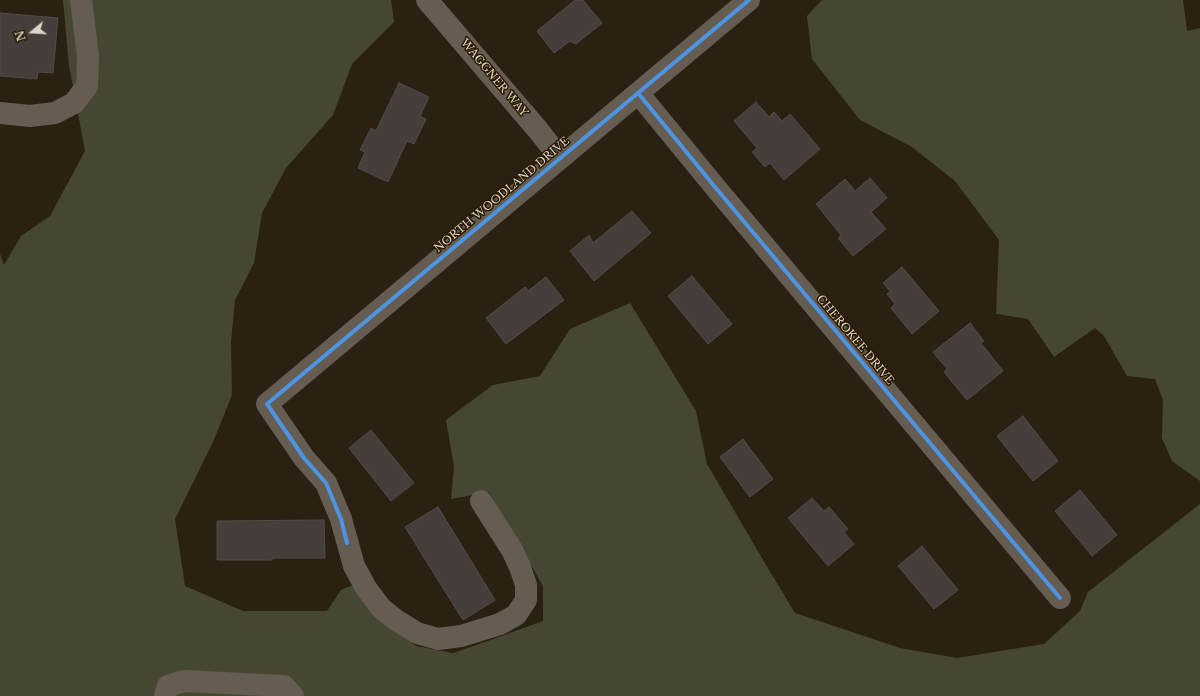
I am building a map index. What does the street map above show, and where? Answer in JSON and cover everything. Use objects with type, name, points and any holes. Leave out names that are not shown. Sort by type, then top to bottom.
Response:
[{"type":"street","points":[[0,113],[30,116],[55,113],[74,103],[87,86],[88,56],[81,0]]},
{"type":"street","name":"WAGGNER WAY","points":[[427,0],[528,118],[560,158]]},
{"type":"street","name":"NORTH WOODLAND DRIVE","points":[[481,501],[512,550],[520,567],[526,585],[526,600],[516,615],[500,624],[461,636],[438,639],[417,633],[396,620],[381,608],[366,588],[354,566],[341,519],[326,484],[304,458],[267,404],[749,0]]},
{"type":"street","name":"CHEROKEE DRIVE","points":[[638,92],[715,187],[1060,598]]},
{"type":"street","points":[[165,696],[168,686],[184,681],[284,686],[293,696]]},
{"type":"green space","points":[[63,0],[391,0],[394,22],[352,64],[333,115],[286,168],[262,213],[254,263],[235,300],[231,342],[232,395],[213,442],[175,519],[185,586],[243,611],[327,611],[341,590],[353,585],[381,621],[416,646],[453,653],[543,621],[543,586],[489,492],[451,499],[454,467],[446,420],[493,385],[540,376],[570,329],[630,303],[696,411],[707,464],[795,613],[900,648],[957,658],[1044,644],[1080,611],[1088,592],[1200,504],[1200,696],[0,696],[0,254],[4,265],[21,236],[50,216],[85,151],[69,66]]},
{"type":"green space","points":[[822,0],[1183,0],[1187,31],[1200,28],[1200,481],[1172,461],[1162,438],[1163,400],[1155,379],[1127,376],[1104,336],[1095,328],[1054,357],[1028,319],[996,314],[999,240],[955,181],[912,147],[860,120],[812,59],[807,16]]},
{"type":"building","points":[[575,0],[583,0],[602,23],[576,44],[570,41],[554,53],[537,31]]},
{"type":"building","points":[[0,13],[58,18],[53,73],[38,72],[37,79],[0,76]]},
{"type":"building","points":[[399,83],[429,97],[420,116],[426,119],[414,144],[407,141],[388,182],[358,168],[365,152],[360,150],[371,128],[376,131]]},
{"type":"building","points":[[756,102],[769,117],[774,112],[782,121],[790,114],[820,149],[784,180],[770,163],[765,167],[752,152],[757,148],[734,121]]},
{"type":"building","points":[[870,178],[887,198],[871,212],[886,229],[853,256],[838,238],[841,235],[816,204],[845,179],[855,191]]},
{"type":"building","points":[[632,211],[651,233],[594,281],[570,251],[589,235],[593,243]]},
{"type":"building","points":[[902,267],[939,311],[912,334],[891,308],[895,304],[887,294],[890,291],[883,283]]},
{"type":"building","points":[[692,276],[732,324],[708,344],[668,296]]},
{"type":"building","points":[[546,277],[564,300],[506,344],[486,318],[525,287],[528,291]]},
{"type":"building","points":[[970,323],[984,341],[981,343],[1003,371],[967,400],[944,372],[947,369],[933,352]]},
{"type":"building","points":[[1023,416],[1058,461],[1033,481],[997,436]]},
{"type":"building","points":[[371,430],[414,483],[391,501],[349,448]]},
{"type":"building","points":[[743,439],[773,479],[750,497],[720,457]]},
{"type":"building","points":[[1080,490],[1117,535],[1092,556],[1055,511]]},
{"type":"building","points":[[812,498],[824,511],[829,507],[848,529],[844,532],[854,544],[828,566],[788,518]]},
{"type":"building","points":[[438,507],[495,600],[463,620],[405,527]]},
{"type":"building","points":[[324,520],[325,558],[217,560],[217,521]]},
{"type":"building","points":[[922,546],[958,590],[934,609],[898,566]]},
{"type":"cycle path","points":[[347,543],[341,519],[326,483],[304,458],[267,404],[749,0]]},
{"type":"cycle path","points":[[638,93],[1060,598]]}]
